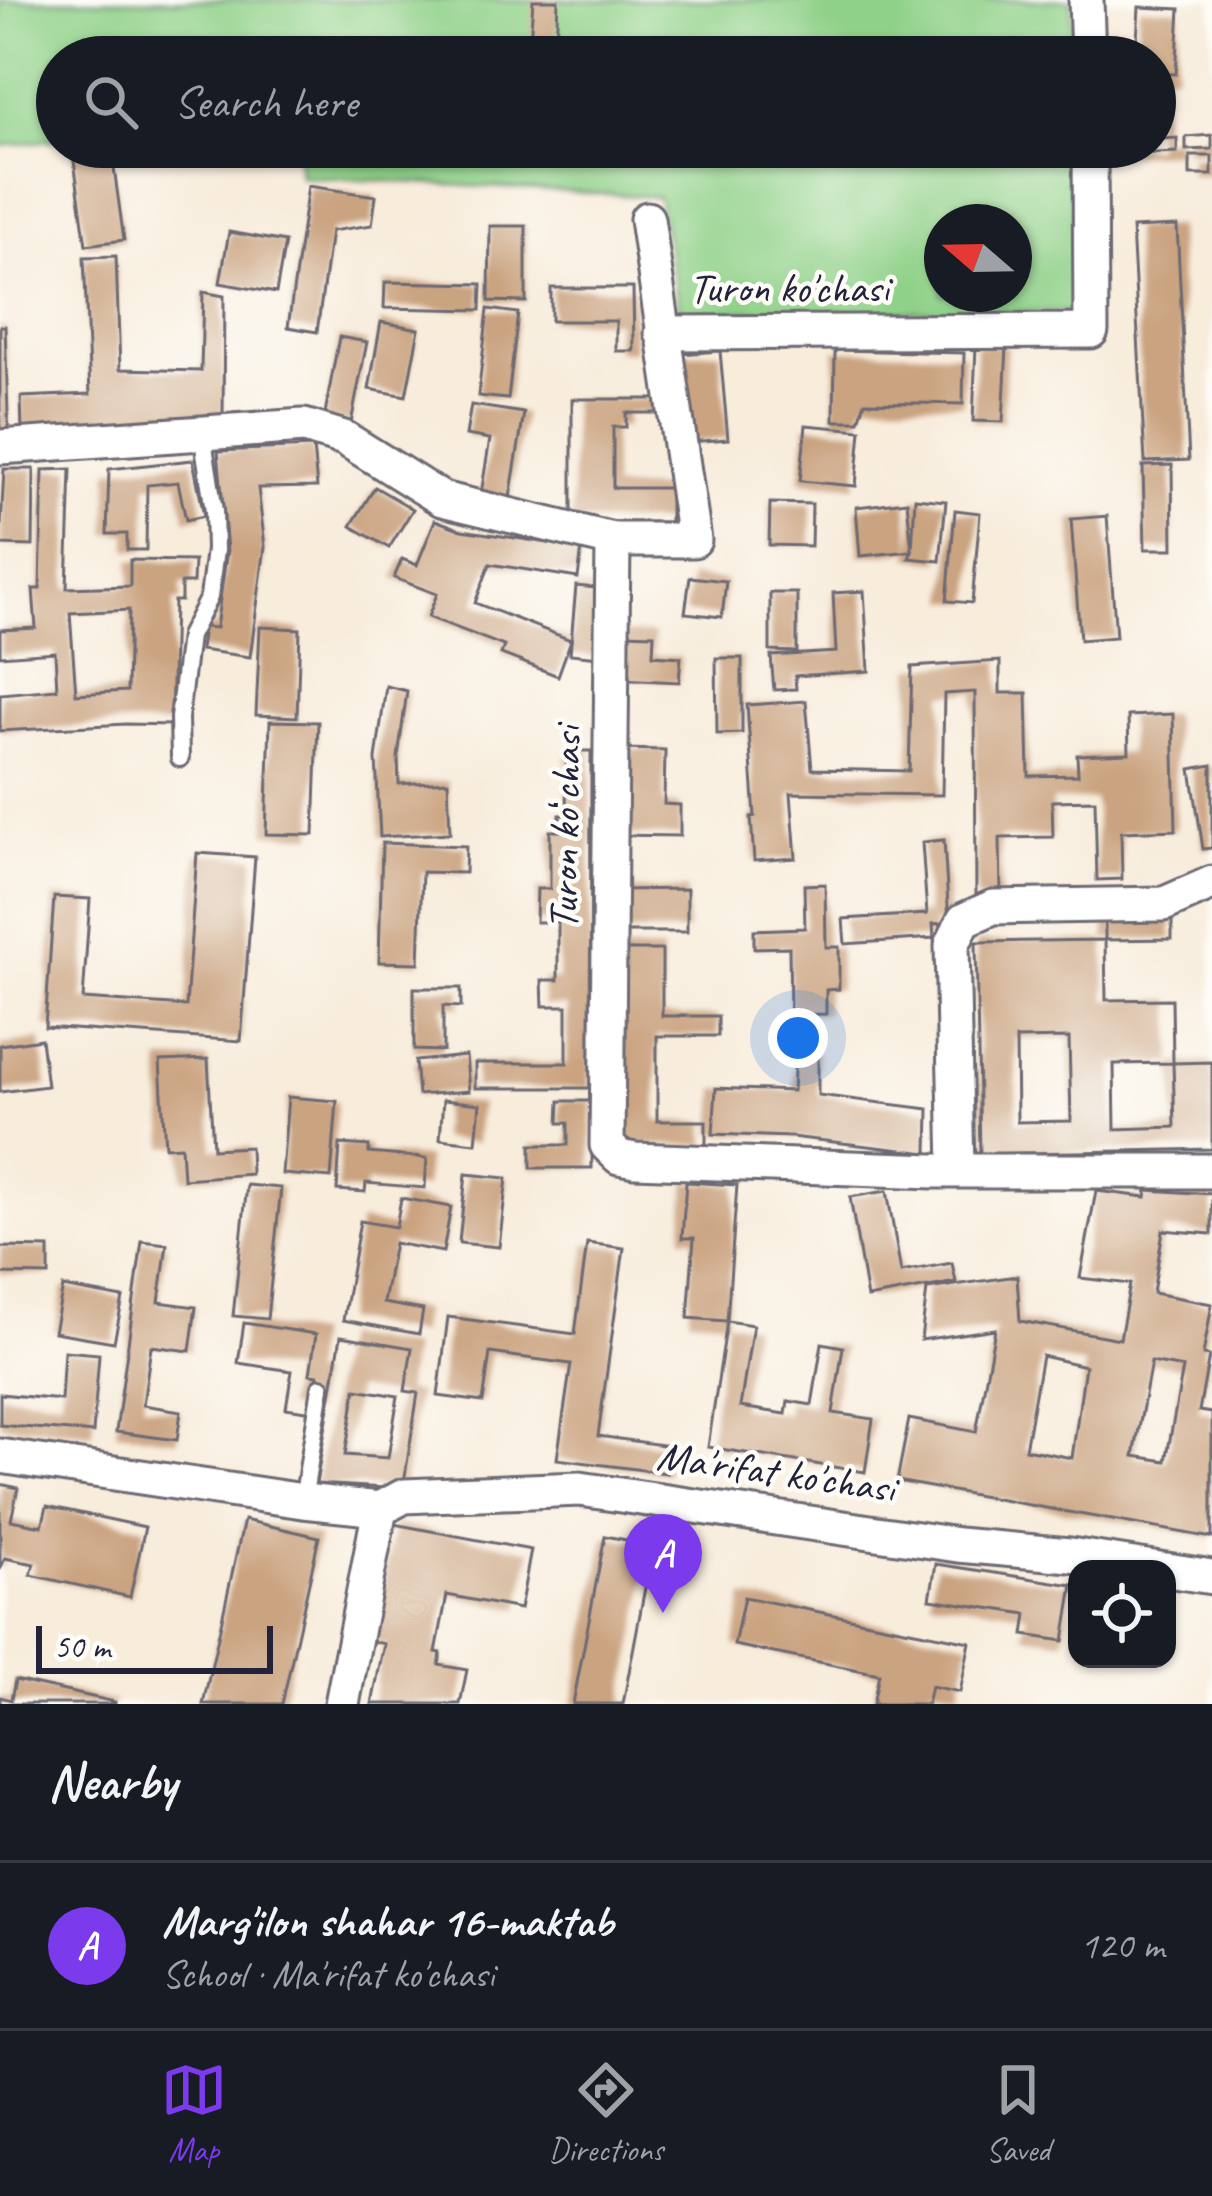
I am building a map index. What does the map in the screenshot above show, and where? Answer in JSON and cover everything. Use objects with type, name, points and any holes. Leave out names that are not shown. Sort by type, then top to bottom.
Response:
[{"type":"street","points":[[1087,0],[1088,36]]},
{"type":"street","name":"Turon ko'chasi","points":[[662,333],[1091,332],[1090,168]]},
{"type":"street","name":"Turon ko'chasi","points":[[613,540],[694,539],[647,219]]},
{"type":"street","points":[[0,447],[304,425],[344,438],[442,499],[613,540]]},
{"type":"street","name":"Turon koʻchasi","points":[[613,540],[608,1145],[619,1157],[957,1170],[1212,1171]]},
{"type":"street","points":[[957,1170],[952,945],[964,920],[993,908],[1164,904],[1212,883]]},
{"type":"street","name":"Ma'rifat ko'chasi","points":[[0,1456],[380,1509],[404,1496],[580,1489],[958,1545],[1101,1560]]},
{"type":"street","points":[[342,1704],[380,1509]]},
{"type":"street","name":"Ma'rifat ko'chasi","points":[[1176,1572],[1212,1577]]},
{"type":"lane","points":[[180,758],[179,718],[189,636],[209,597],[215,550],[202,433]]},
{"type":"lane","points":[[303,1501],[321,1387]]},
{"type":"green space","points":[[0,0],[1072,0],[1072,36],[36,36],[36,142],[0,146]]},
{"type":"green space","points":[[299,168],[1073,168],[1073,312],[1032,312],[1032,204],[924,204],[924,312],[680,311],[658,197],[300,176]]},
{"type":"building","points":[[533,0],[558,0],[556,36],[530,36]]},
{"type":"building","points":[[1139,7],[1180,9],[1176,74],[1176,36],[1137,36]]},
{"type":"building","points":[[1212,135],[1212,149],[1186,150],[1186,137]]},
{"type":"building","points":[[1190,156],[1212,156],[1212,175],[1190,175]]},
{"type":"building","points":[[75,168],[114,168],[124,240],[86,245]]},
{"type":"building","points":[[308,186],[376,196],[372,225],[331,231],[317,332],[288,327]]},
{"type":"building","points":[[490,226],[526,226],[526,302],[489,301]]},
{"type":"building","points":[[1177,226],[1189,460],[1145,462],[1132,228]]},
{"type":"building","points":[[229,232],[285,242],[276,293],[220,283]]},
{"type":"building","points":[[116,256],[120,369],[201,371],[203,292],[224,296],[223,418],[22,431],[21,397],[90,394],[84,257]]},
{"type":"building","points":[[385,282],[482,284],[481,310],[384,308]]},
{"type":"building","points":[[551,288],[633,288],[634,351],[616,351],[616,321],[551,321]]},
{"type":"building","points":[[488,309],[518,313],[508,399],[478,396]]},
{"type":"building","points":[[381,322],[419,329],[406,396],[369,389]]},
{"type":"building","points":[[0,326],[5,326],[9,442],[0,442]]},
{"type":"building","points":[[339,337],[367,342],[351,423],[324,419]]},
{"type":"building","points":[[976,345],[1007,346],[1003,422],[973,421]]},
{"type":"building","points":[[835,350],[964,353],[963,404],[865,402],[859,421],[834,421]]},
{"type":"building","points":[[720,351],[728,439],[689,442],[681,354]]},
{"type":"building","points":[[572,399],[659,399],[658,413],[626,413],[626,427],[613,427],[613,488],[670,488],[670,522],[572,522]]},
{"type":"building","points":[[471,405],[524,413],[509,504],[480,500],[490,439],[466,435]]},
{"type":"building","points":[[806,425],[861,430],[856,486],[800,481]]},
{"type":"building","points":[[313,447],[317,487],[258,488],[265,547],[250,657],[200,650],[203,627],[216,628],[227,550],[218,451]]},
{"type":"building","points":[[193,460],[204,516],[186,520],[178,482],[147,485],[146,550],[127,550],[127,534],[107,534],[109,469]]},
{"type":"building","points":[[1172,465],[1173,549],[1145,549],[1143,466]]},
{"type":"building","points":[[4,469],[34,469],[33,546],[0,545]]},
{"type":"building","points":[[71,469],[67,588],[130,586],[130,560],[194,561],[193,583],[181,583],[181,601],[174,601],[171,725],[0,731],[0,694],[57,689],[55,652],[0,656],[0,630],[36,628],[33,589],[40,589],[43,470]],"holes":[[[129,610],[127,691],[76,694],[70,613]]]},
{"type":"building","points":[[375,487],[413,509],[389,548],[351,526]]},
{"type":"building","points":[[915,498],[946,501],[940,561],[909,558]]},
{"type":"building","points":[[907,501],[912,551],[860,556],[856,507]]},
{"type":"building","points":[[770,503],[812,504],[811,546],[769,545]]},
{"type":"building","points":[[955,510],[980,513],[972,603],[947,601]]},
{"type":"building","points":[[1107,516],[1116,637],[1080,640],[1071,519]]},
{"type":"building","points":[[435,520],[462,530],[582,548],[578,578],[490,564],[475,603],[571,640],[558,676],[501,654],[504,646],[428,617],[437,594],[394,578],[402,559],[417,565]]},
{"type":"building","points":[[690,577],[726,581],[722,617],[685,613]]},
{"type":"building","points":[[576,586],[607,589],[600,657],[570,654]]},
{"type":"building","points":[[864,591],[869,671],[795,676],[796,689],[774,690],[771,656],[836,652],[833,593]]},
{"type":"building","points":[[770,593],[797,593],[797,652],[770,651]]},
{"type":"building","points":[[260,627],[300,629],[297,717],[256,715]]},
{"type":"building","points":[[623,633],[654,634],[653,655],[681,657],[679,682],[621,679]]},
{"type":"building","points":[[716,658],[742,658],[742,733],[717,734]]},
{"type":"building","points":[[1000,661],[1000,693],[1027,693],[1029,776],[1078,775],[1077,755],[1129,753],[1128,716],[1173,714],[1176,830],[1121,832],[1122,879],[1097,880],[1095,800],[1052,801],[1053,837],[1000,838],[1001,898],[976,899],[975,692],[944,694],[942,795],[791,793],[796,858],[754,861],[747,705],[806,701],[812,769],[909,771],[912,667]]},
{"type":"building","points":[[386,686],[407,691],[399,784],[448,781],[450,833],[380,837],[376,759]]},
{"type":"building","points":[[270,721],[318,722],[314,835],[266,834]]},
{"type":"building","points":[[618,749],[665,750],[664,804],[680,805],[680,836],[615,835]]},
{"type":"building","points":[[567,751],[591,751],[590,1088],[475,1088],[475,1063],[567,1063],[567,1006],[543,1006],[542,980],[558,980],[558,922],[536,922],[537,889],[550,889],[550,831],[560,831],[560,815],[566,815]]},
{"type":"building","points":[[1212,765],[1212,848],[1203,849],[1191,769]]},
{"type":"building","points":[[944,840],[949,923],[933,924],[934,938],[845,944],[843,919],[927,914],[922,842]]},
{"type":"building","points":[[382,843],[466,846],[465,873],[422,872],[419,963],[379,962]]},
{"type":"building","points":[[197,853],[255,857],[241,1041],[45,1027],[54,897],[90,899],[83,999],[186,1006]]},
{"type":"building","points":[[825,884],[826,947],[839,947],[839,989],[826,990],[826,1014],[790,1015],[789,947],[754,948],[754,930],[805,928],[804,885]]},
{"type":"building","points":[[687,889],[687,932],[618,932],[618,890]]},
{"type":"building","points":[[1105,914],[1172,914],[1172,939],[1105,940]]},
{"type":"building","points":[[1105,940],[1106,1000],[1172,999],[1173,1063],[1212,1062],[1212,1149],[980,1154],[976,942]],"holes":[[[1069,1038],[1071,1121],[1017,1122],[1016,1039]],[[1173,1063],[1175,1127],[1115,1129],[1114,1064]]]},
{"type":"building","points":[[618,950],[662,950],[662,1016],[718,1016],[718,1036],[657,1036],[657,1121],[706,1121],[706,1145],[618,1145]]},
{"type":"building","points":[[414,988],[461,988],[461,1007],[443,1006],[443,1051],[414,1050]]},
{"type":"building","points":[[41,1039],[47,1086],[0,1092],[0,1045]]},
{"type":"building","points":[[795,1052],[818,1053],[818,1095],[929,1109],[928,1153],[791,1137],[713,1134],[716,1088],[793,1091]]},
{"type":"building","points":[[466,1056],[469,1091],[418,1095],[415,1061]]},
{"type":"building","points":[[208,1059],[213,1149],[250,1147],[251,1174],[183,1179],[181,1146],[165,1147],[160,1061]]},
{"type":"building","points":[[288,1097],[337,1101],[331,1178],[282,1174]]},
{"type":"building","points":[[443,1100],[480,1104],[476,1143],[440,1139]]},
{"type":"building","points":[[560,1101],[592,1101],[592,1168],[531,1168],[531,1145],[568,1145],[568,1123],[559,1123]]},
{"type":"building","points":[[340,1144],[369,1146],[369,1153],[427,1158],[425,1188],[366,1183],[365,1192],[337,1190]]},
{"type":"building","points":[[466,1174],[507,1178],[499,1247],[459,1243]]},
{"type":"building","points":[[686,1182],[737,1185],[727,1321],[688,1318],[694,1238],[682,1238]]},
{"type":"building","points":[[247,1185],[281,1188],[267,1319],[233,1316]]},
{"type":"building","points":[[1147,1190],[1212,1194],[1212,1234],[1163,1230],[1153,1293],[1212,1304],[1199,1411],[1212,1413],[1212,1538],[897,1481],[909,1419],[976,1432],[995,1329],[921,1340],[927,1289],[1017,1276],[1020,1321],[1120,1339],[1130,1284],[1080,1278],[1096,1191],[1146,1197]],"holes":[[[1042,1356],[1085,1366],[1072,1458],[1025,1449]],[[1151,1362],[1183,1368],[1166,1461],[1134,1456]]]},
{"type":"building","points":[[887,1191],[901,1272],[952,1263],[956,1282],[867,1298],[850,1197]]},
{"type":"building","points":[[401,1198],[451,1207],[443,1252],[394,1243],[383,1303],[423,1310],[419,1334],[343,1320],[360,1221],[396,1227]]},
{"type":"building","points":[[142,1241],[167,1244],[159,1302],[196,1307],[190,1351],[151,1346],[143,1405],[181,1411],[177,1440],[116,1432]]},
{"type":"building","points":[[587,1243],[624,1248],[598,1436],[670,1446],[667,1473],[557,1459],[571,1364],[490,1353],[483,1402],[438,1396],[448,1317],[575,1334]]},
{"type":"building","points":[[0,1247],[49,1248],[49,1275],[0,1274]]},
{"type":"building","points":[[63,1287],[123,1298],[114,1342],[54,1332]]},
{"type":"building","points":[[727,1321],[753,1325],[740,1407],[786,1414],[788,1401],[812,1405],[822,1343],[843,1347],[833,1413],[873,1419],[865,1472],[708,1447]]},
{"type":"building","points":[[244,1323],[316,1334],[310,1374],[318,1375],[313,1412],[286,1408],[292,1371],[238,1363]]},
{"type":"building","points":[[341,1336],[412,1348],[405,1391],[418,1393],[403,1489],[316,1484]],"holes":[[[356,1389],[398,1396],[388,1458],[345,1455]]]},
{"type":"building","points":[[64,1351],[99,1354],[93,1433],[0,1425],[0,1394],[61,1400]]},
{"type":"building","points":[[0,1484],[18,1488],[11,1520],[42,1526],[47,1506],[145,1527],[130,1597],[31,1575],[34,1564],[5,1558],[0,1570]]},
{"type":"building","points":[[244,1520],[319,1537],[282,1704],[203,1704]]},
{"type":"building","points":[[394,1524],[531,1550],[520,1609],[447,1595],[436,1652],[441,1653],[439,1665],[467,1670],[460,1704],[372,1704],[384,1644],[372,1641]]},
{"type":"building","points":[[605,1536],[653,1545],[623,1704],[573,1704]]},
{"type":"building","points":[[936,1564],[1068,1584],[1064,1641],[1024,1635],[1027,1614],[930,1599]]},
{"type":"building","points":[[744,1597],[970,1642],[960,1692],[931,1686],[927,1704],[873,1704],[879,1674],[734,1645]]},
{"type":"building","points":[[15,1680],[115,1704],[0,1704],[0,1697],[11,1700]]},
{"type":"place","name":"Marg'ilon shahar 16-maktab","points":[[663,1613]]}]
